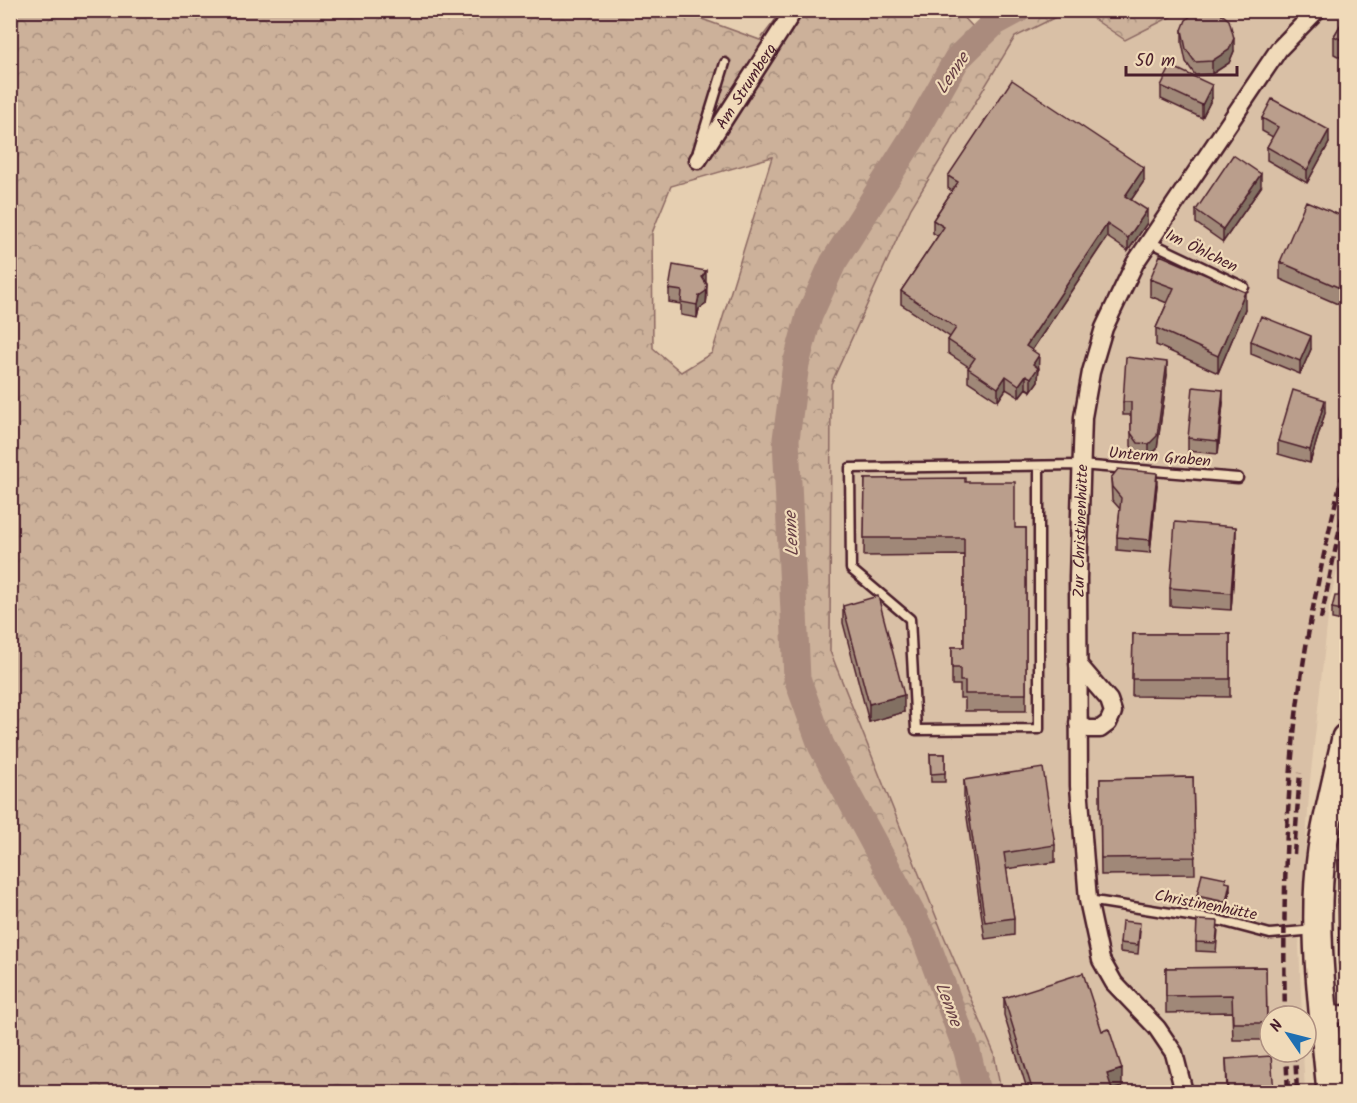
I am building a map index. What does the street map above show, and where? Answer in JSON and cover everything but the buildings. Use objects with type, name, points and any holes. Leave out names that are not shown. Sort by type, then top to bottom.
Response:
[{"type":"main road","points":[[1331,1092],[1336,1014],[1318,930],[1322,850],[1347,738]]},
{"type":"street","name":"Am Strumberg","points":[[698,160],[794,10]]},
{"type":"street","name":"Zur Christinenhütte","points":[[1184,1092],[1174,1053],[1157,1028],[1114,983],[1101,960],[1088,900],[1079,786],[1078,723],[1080,465],[1083,417],[1091,372],[1104,328],[1122,287],[1148,240],[1279,49],[1317,10]]},
{"type":"street","points":[[1078,664],[1109,700],[1113,712],[1108,723],[1100,729],[1088,729],[1078,723]]},
{"type":"lane","points":[[698,160],[698,148],[725,63]]},
{"type":"lane","name":"Im Öhlchen","points":[[1148,240],[1244,286]]},
{"type":"lane","name":"Unterm Graben","points":[[1039,466],[1039,729],[916,730],[910,619],[851,569],[850,468],[1080,465],[1238,478]]},
{"type":"lane","name":"Christinenhütte","points":[[1088,900],[1221,921],[1270,934],[1318,930]]},
{"type":"shaded area","points":[[1068,11],[1082,11],[1125,40],[1182,11],[1346,11],[1346,538],[1330,599],[1310,781],[1299,945],[1301,1004],[1258,1004],[1258,1064],[1304,1064],[1305,1092],[1001,1092],[994,1053],[943,934],[830,651],[831,384],[911,208],[1015,37]]},
{"type":"green space","points":[[677,10],[760,40],[782,11],[790,11],[734,88],[745,96],[805,11],[958,11],[974,28],[993,11],[1068,11],[1015,37],[911,208],[831,384],[830,651],[943,934],[994,1053],[1001,1092],[11,1092],[10,11]],"holes":[[[772,157],[712,353],[681,372],[653,348],[652,233],[671,186]]]},
{"type":"green space","points":[[1082,11],[1182,11],[1125,40]]},
{"type":"waterway","name":"Lenne","points":[[977,1092],[967,1051],[925,938],[821,745],[797,678],[786,439],[796,364],[809,316],[833,263],[913,137],[957,59],[994,23],[1018,10]]},
{"type":"railway","points":[[1285,1004],[1285,870],[1295,724],[1316,591],[1346,459]]},
{"type":"railway","points":[[1321,619],[1346,498]]},
{"type":"railway","points":[[1294,854],[1300,773]]},
{"type":"railway","points":[[1287,1064],[1288,1092]]},
{"type":"railway","points":[[1296,1064],[1297,1092]]}]
